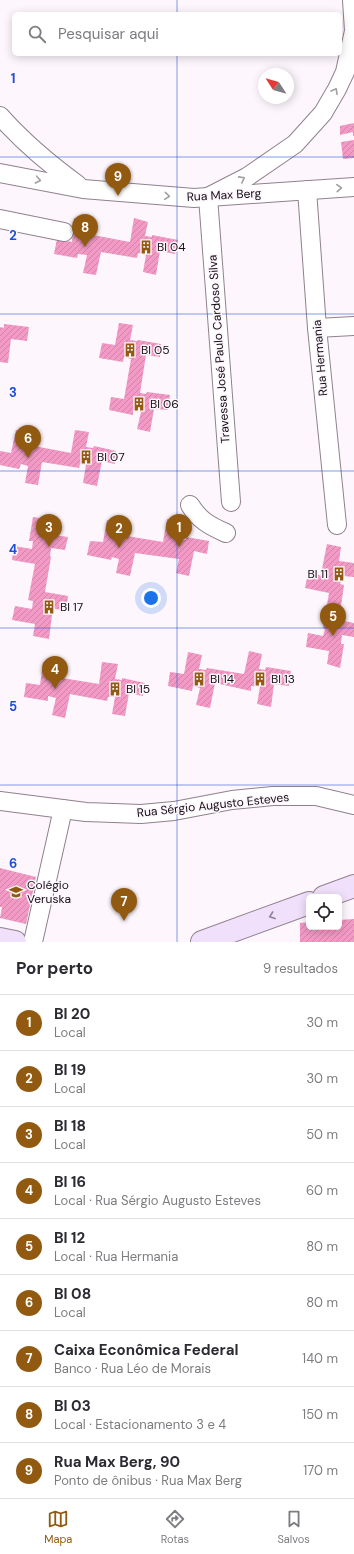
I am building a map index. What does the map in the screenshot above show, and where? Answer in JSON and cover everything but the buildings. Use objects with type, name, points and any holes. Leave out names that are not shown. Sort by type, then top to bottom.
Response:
[{"type":"main road","points":[[332,894],[354,886]]},
{"type":"main road","points":[[211,940],[306,904]]},
{"type":"main road","points":[[0,939],[15,942]]},
{"type":"street","points":[[208,196],[247,177],[294,144],[322,113],[337,89],[345,72],[354,31],[352,0]]},
{"type":"street","points":[[0,116],[17,135],[45,161],[83,189]]},
{"type":"street","name":"Rua Max Berg","points":[[0,173],[83,189],[194,198],[354,187]]},
{"type":"street","name":"Rua Hermania","points":[[307,190],[317,328],[337,526]]},
{"type":"street","name":"Travessa José Paulo Cardoso Silva","points":[[208,196],[231,502]]},
{"type":"street","points":[[0,219],[64,232]]},
{"type":"street","points":[[317,328],[354,326]]},
{"type":"street","points":[[190,505],[194,513],[203,522],[226,533]]},
{"type":"street","name":"Rua Sérgio Augusto Esteves","points":[[0,802],[86,812],[141,814],[174,811],[232,800],[273,796],[316,796],[354,805]]},
{"type":"street","points":[[33,942],[63,809]]},
{"type":"place","name":"Rua Max Berg, 90","points":[[118,196]]},
{"type":"place","name":"Bl 03","points":[[85,247]]},
{"type":"place","name":"Bl 04","points":[[146,247]]},
{"type":"place","name":"Bl 05","points":[[130,350]]},
{"type":"place","name":"Bl 06","points":[[139,404]]},
{"type":"place","name":"Bl 07","points":[[86,457]]},
{"type":"place","name":"Bl 08","points":[[28,458]]},
{"type":"place","name":"Bl 18","points":[[49,547]]},
{"type":"place","name":"Bl 20","points":[[179,547]]},
{"type":"place","name":"Bl 19","points":[[119,548]]},
{"type":"place","name":"Bl 11","points":[[339,574]]},
{"type":"place","name":"Bl 17","points":[[49,607]]},
{"type":"place","name":"Bl 12","points":[[333,636]]},
{"type":"place","name":"Bl 14","points":[[199,679]]},
{"type":"place","name":"Bl 13","points":[[260,679]]},
{"type":"place","name":"Bl 16","points":[[55,689]]},
{"type":"place","name":"Bl 15","points":[[115,689]]},
{"type":"place","name":"Colégio Veruska","points":[[16,892]]},
{"type":"place","name":"Caixa Econômica Federal","points":[[124,921]]}]
